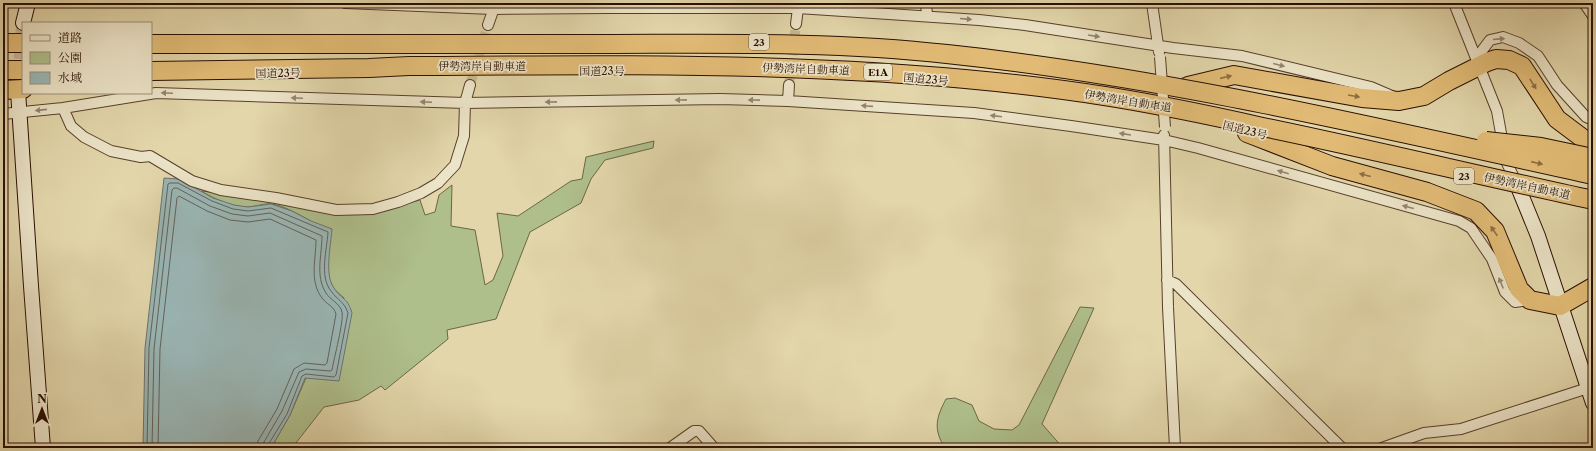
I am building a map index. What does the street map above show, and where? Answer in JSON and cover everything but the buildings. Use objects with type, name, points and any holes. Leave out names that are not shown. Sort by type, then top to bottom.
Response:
[{"type":"highway","points":[[3,40],[22,40]]},
{"type":"highway","name":"23","points":[[152,41],[739,41],[848,44],[966,52],[1065,65],[1188,86],[1432,136],[1541,147],[1593,158]]},
{"type":"highway","points":[[3,43],[22,43]]},
{"type":"highway","name":"伊勢湾岸自動車道","points":[[152,44],[740,44],[843,46],[944,54],[1109,75],[1187,88],[1593,175]]},
{"type":"highway","points":[[1188,86],[1234,75],[1362,98],[1398,101],[1424,96],[1449,81],[1496,59],[1509,60],[1522,66],[1557,119],[1585,140],[1593,144]]},
{"type":"highway","name":"伊勢湾岸自動車道","points":[[152,70],[369,68],[417,66],[662,65],[842,70],[944,77],[1103,96],[1184,110],[1332,141],[1593,202]]},
{"type":"highway","points":[[3,70],[22,70]]},
{"type":"highway","name":"国道23号","points":[[152,74],[404,71],[841,72],[986,84],[1056,93],[1198,117],[1247,132],[1336,148],[1593,202]]},
{"type":"highway","points":[[3,76],[17,86]]},
{"type":"highway","points":[[1247,132],[1332,166],[1427,192],[1476,211],[1495,231],[1520,289],[1530,300],[1560,306],[1593,287]]},
{"type":"street","points":[[24,22],[28,3]]},
{"type":"street","points":[[345,3],[607,8],[798,8],[927,15],[1026,25],[1158,46],[1242,56],[1371,87],[1387,93],[1398,101]]},
{"type":"street","points":[[926,3],[927,15]]},
{"type":"street","points":[[1152,3],[1160,58],[1165,127],[1167,280],[1175,448]]},
{"type":"street","points":[[1454,3],[1497,111],[1506,161],[1538,236],[1593,403]]},
{"type":"street","points":[[1584,3],[1593,16]]},
{"type":"street","points":[[488,26],[494,6]]},
{"type":"street","points":[[796,24],[798,8]]},
{"type":"street","points":[[1479,67],[1481,52],[1490,40],[1503,38],[1519,43],[1538,56],[1557,85],[1586,118],[1593,120]]},
{"type":"street","points":[[63,108],[71,126],[84,137],[111,151],[141,157],[150,156],[192,181],[221,190],[276,198],[336,210],[373,209],[398,202],[438,183],[455,165],[464,136],[466,103],[470,85]]},
{"type":"street","points":[[17,86],[43,448]]},
{"type":"street","points":[[788,101],[789,86]]},
{"type":"street","points":[[3,114],[63,108],[150,94]]},
{"type":"street","points":[[152,94],[466,103],[720,99],[788,101],[974,113],[1071,126],[1164,140],[1205,150],[1459,222],[1471,228],[1492,259],[1505,292],[1515,302],[1530,300]]},
{"type":"street","points":[[1167,280],[1176,284],[1342,448]]},
{"type":"street","points":[[1560,306],[1593,294]]},
{"type":"street","points":[[1382,448],[1424,433],[1461,429],[1588,388]]},
{"type":"street","points":[[670,448],[694,431],[699,431],[714,448]]},
{"type":"green space","points":[[654,141],[653,148],[605,160],[591,179],[581,203],[530,232],[496,319],[447,330],[448,339],[385,390],[381,386],[359,400],[324,407],[292,448],[271,448],[290,415],[344,298],[334,289],[330,281],[311,221],[277,205],[269,204],[247,207],[235,206],[217,200],[201,191],[378,211],[420,200],[425,215],[435,212],[439,195],[452,185],[451,226],[475,230],[485,285],[493,280],[503,256],[497,213],[518,216],[571,181],[582,179],[586,157]]},
{"type":"green space","points":[[1080,307],[1094,308],[1042,424],[1063,448],[945,448],[937,429],[937,424],[940,412],[946,399],[955,398],[972,405],[979,421],[994,429],[1012,430],[1019,425]]},
{"type":"water","points":[[164,178],[179,179],[213,198],[234,205],[248,207],[271,204],[292,211],[311,221],[332,229],[329,276],[334,288],[346,301],[352,313],[339,381],[305,378],[290,415],[271,448],[143,448],[145,348]]},
{"type":"tunnel","points":[[789,85],[796,24]]},
{"type":"tunnel","points":[[470,85],[488,25]]},
{"type":"tunnel","points":[[19,80],[22,40]]}]
